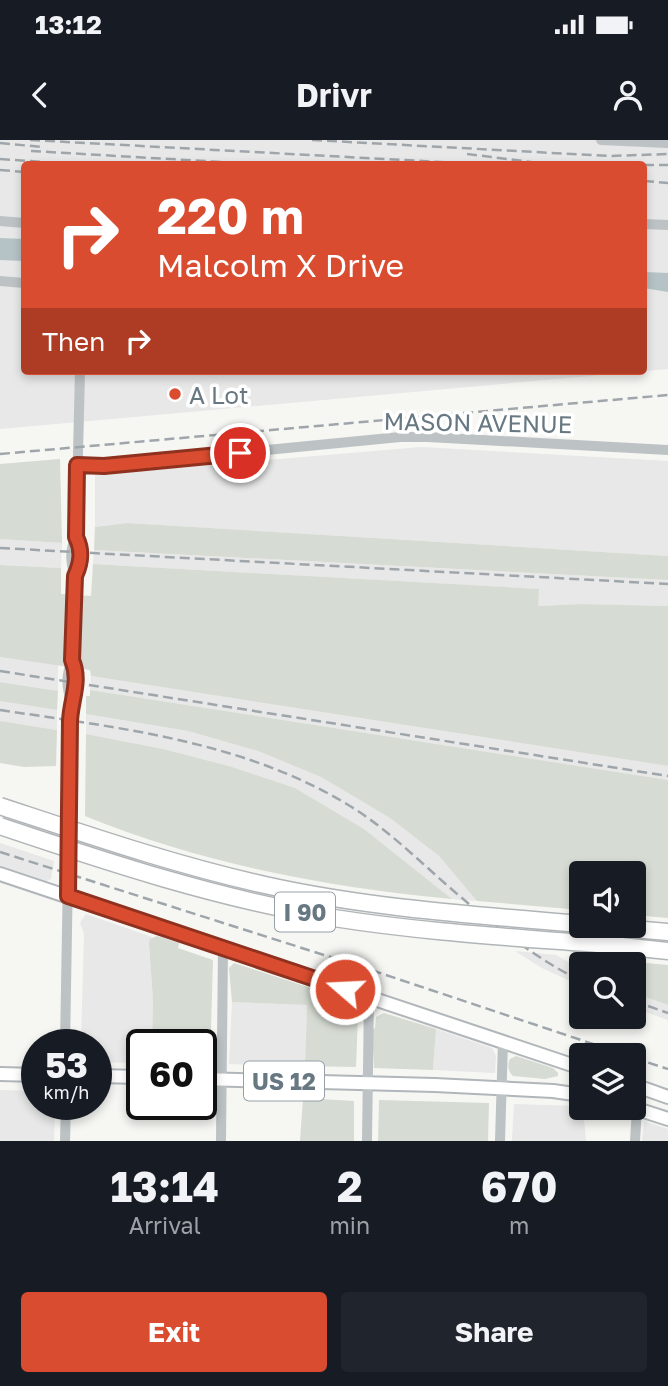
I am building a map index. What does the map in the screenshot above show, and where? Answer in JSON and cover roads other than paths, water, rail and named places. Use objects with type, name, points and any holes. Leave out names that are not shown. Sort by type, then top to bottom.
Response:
[{"type":"highway","points":[[0,795],[88,835]]},
{"type":"highway","name":"I 90","points":[[0,806],[210,872],[326,897],[569,923]]},
{"type":"highway","name":"I 90","points":[[0,826],[205,890],[335,918],[668,951]]},
{"type":"highway","points":[[0,835],[89,855]]},
{"type":"highway","points":[[646,930],[668,932]]},
{"type":"main road","points":[[0,874],[569,1064]]},
{"type":"main road","points":[[0,1074],[21,1075]]},
{"type":"main road","name":"US 12","points":[[217,1079],[502,1088],[569,1094]]},
{"type":"main road","points":[[646,1089],[668,1097]]},
{"type":"main road","points":[[646,1112],[668,1119]]},
{"type":"street","points":[[601,140],[668,143]]},
{"type":"street","points":[[0,221],[21,223]]},
{"type":"street","points":[[647,224],[668,225]]},
{"type":"street","points":[[0,281],[21,283]]},
{"type":"street","points":[[65,1029],[71,700],[76,688],[77,671],[72,660],[75,576],[80,565],[81,547],[76,537],[80,375]]},
{"type":"street","name":"MASON AVENUE","points":[[77,465],[104,466],[400,437],[668,450]]},
{"type":"street","points":[[221,1141],[223,948]]},
{"type":"street","points":[[367,1141],[369,997]]},
{"type":"street","points":[[500,1141],[503,1042]]},
{"type":"street","points":[[65,1141],[66,1120]]},
{"type":"street","points":[[635,1120],[635,1141]]},
{"type":"railway","points":[[30,140],[422,161]]},
{"type":"railway","points":[[312,140],[609,156],[668,154]]},
{"type":"railway","points":[[0,143],[42,147]]},
{"type":"railway","points":[[31,151],[204,161]]},
{"type":"railway","points":[[467,154],[523,161]]},
{"type":"railway","points":[[0,159],[30,161]]},
{"type":"railway","points":[[647,165],[668,165]]},
{"type":"railway","points":[[0,170],[21,172]]},
{"type":"railway","points":[[647,181],[668,183]]},
{"type":"railway","points":[[0,454],[668,395]]},
{"type":"railway","points":[[0,548],[668,584]]},
{"type":"railway","points":[[0,671],[668,776]]},
{"type":"railway","points":[[0,710],[180,740],[267,766],[309,784],[364,815],[501,929],[569,974]]},
{"type":"railway","points":[[0,852],[590,1043]]},
{"type":"railway","points":[[646,1005],[668,1013]]},
{"type":"railway","points":[[646,1062],[668,1069]]},
{"type":"place","name":"A Lot","points":[[175,394]]}]
